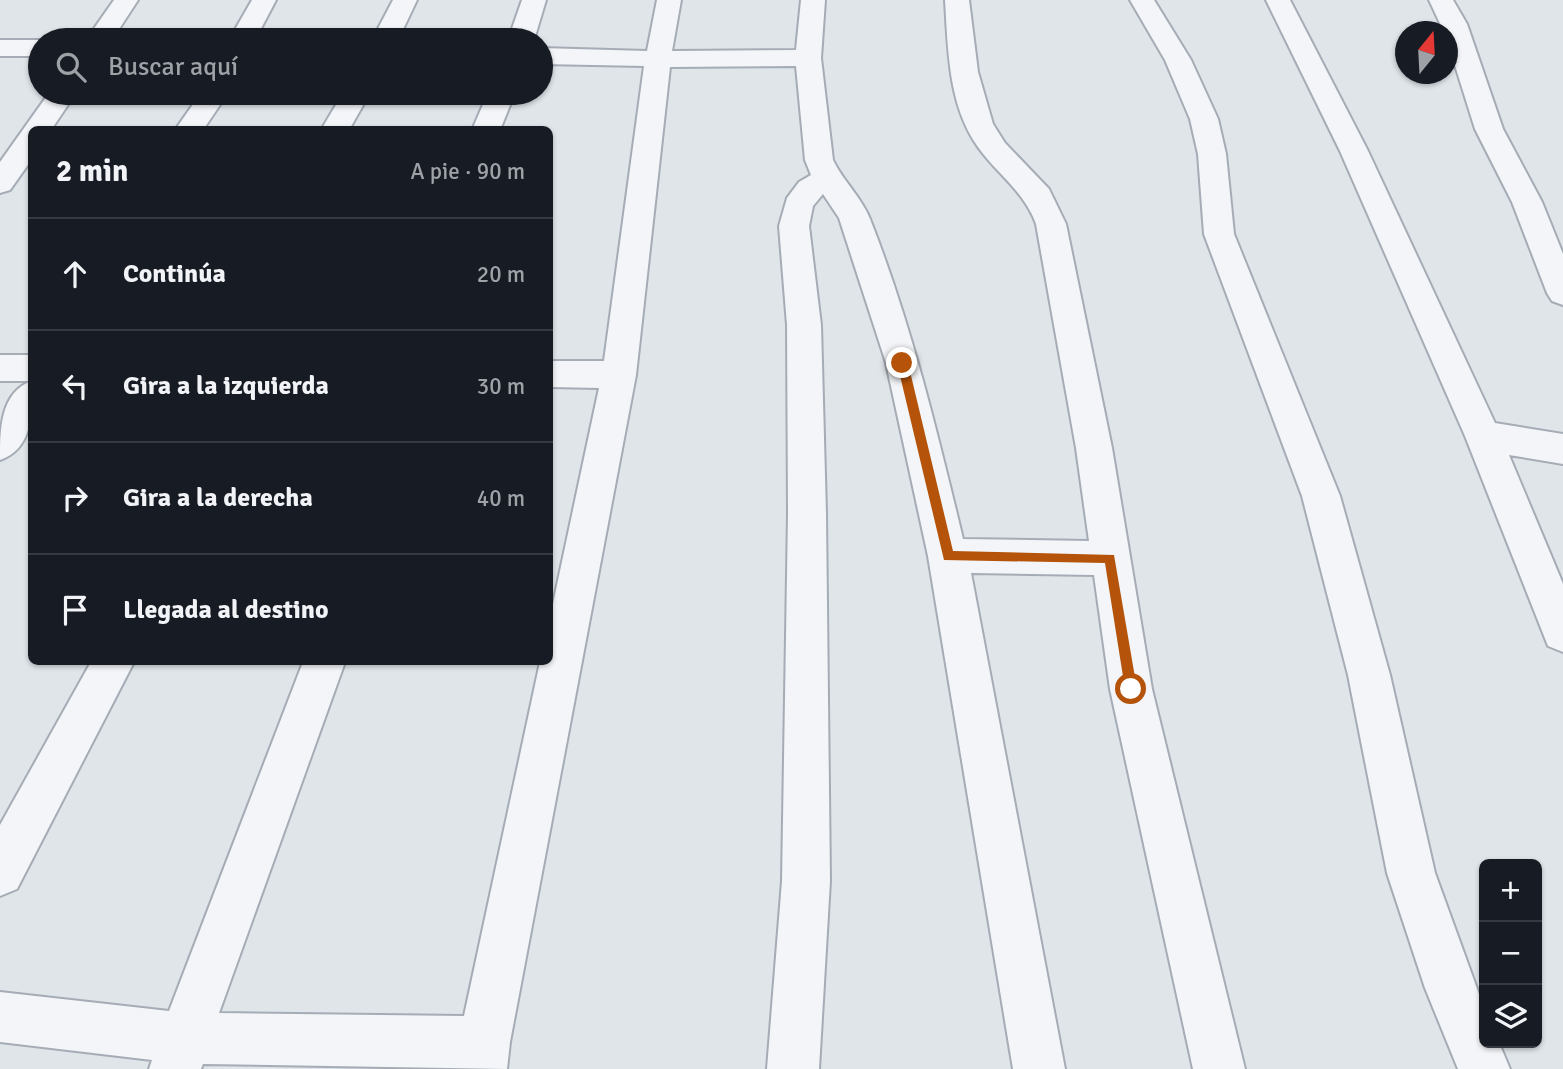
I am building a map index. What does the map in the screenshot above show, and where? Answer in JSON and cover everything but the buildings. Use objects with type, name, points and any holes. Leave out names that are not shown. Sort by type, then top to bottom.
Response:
[{"type":"street","points":[[107,28],[127,0]]},
{"type":"street","points":[[249,28],[264,0]]},
{"type":"street","points":[[391,28],[405,0]]},
{"type":"street","points":[[525,28],[534,0]]},
{"type":"street","points":[[0,1017],[179,1054],[482,1056],[620,375],[658,60],[669,0]]},
{"type":"street","points":[[813,0],[808,58],[819,160],[827,178],[854,216],[902,363],[948,556],[1039,1069]]},
{"type":"street","points":[[957,0],[961,43],[976,118],[999,155],[1035,189],[1046,207],[1051,224],[1094,448],[1131,689],[1219,1069]]},
{"type":"street","points":[[1142,0],[1178,60],[1204,119],[1212,154],[1219,234],[1321,496],[1369,675],[1411,873],[1450,988],[1484,1069]]},
{"type":"street","points":[[1278,0],[1354,151],[1483,436],[1563,633]]},
{"type":"street","points":[[1441,0],[1454,24],[1489,129],[1527,202],[1563,293]]},
{"type":"street","points":[[0,48],[28,48]]},
{"type":"street","points":[[553,56],[658,60],[808,58]]},
{"type":"street","points":[[40,126],[54,105]]},
{"type":"street","points":[[192,126],[206,105]]},
{"type":"street","points":[[337,126],[349,105]]},
{"type":"street","points":[[488,126],[496,105]]},
{"type":"street","points":[[0,183],[28,143]]},
{"type":"street","points":[[793,1069],[806,881],[807,513],[804,325],[794,226],[798,205],[809,189],[827,178]]},
{"type":"street","points":[[0,368],[28,368]]},
{"type":"street","points":[[553,374],[620,375]]},
{"type":"street","points":[[0,445],[28,401]]},
{"type":"street","points":[[1483,436],[1563,449]]},
{"type":"street","points":[[948,556],[1110,558]]},
{"type":"street","points":[[0,872],[111,665]]},
{"type":"street","points":[[179,1054],[323,665]]},
{"type":"route","points":[[902,363],[948,556],[1110,558],[1131,689]]}]
